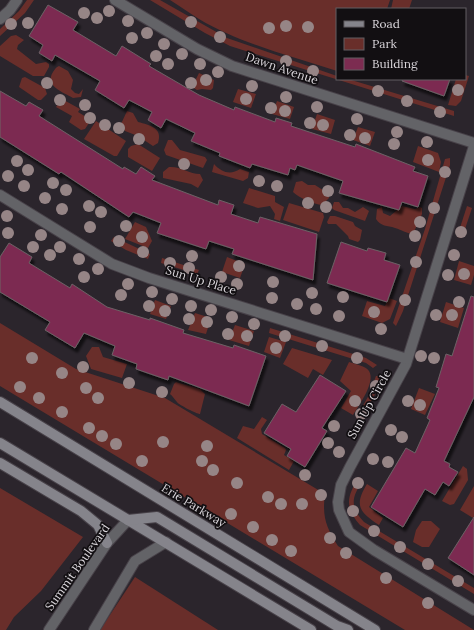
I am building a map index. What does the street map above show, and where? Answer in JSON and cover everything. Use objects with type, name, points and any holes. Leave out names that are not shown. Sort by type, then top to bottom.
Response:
[{"type":"main road","name":"Erie Parkway","points":[[0,402],[375,630]]},
{"type":"main road","points":[[0,443],[311,630]]},
{"type":"main road","points":[[0,463],[81,511],[98,525],[107,543]]},
{"type":"main road","points":[[128,520],[157,517],[336,626],[348,630]]},
{"type":"street","points":[[0,19],[10,10],[17,0]]},
{"type":"street","name":"Dawn Avenue","points":[[116,0],[197,49],[232,66],[474,143]]},
{"type":"street","name":"Sun Up Circle","points":[[474,146],[407,359],[382,410],[350,466],[342,485],[338,502],[339,510],[349,532],[374,550],[474,610]]},
{"type":"street","name":"Sun Up Place","points":[[0,195],[88,250],[118,266],[149,278],[407,359]]},
{"type":"street","name":"Summit Boulevard","points":[[49,630],[107,543],[128,520]]},
{"type":"street","points":[[94,630],[135,561],[166,542]]},
{"type":"green space","points":[[27,0],[34,0],[25,13],[0,36],[0,29],[19,11]]},
{"type":"green space","points":[[150,0],[160,0],[227,38],[336,76],[336,79],[230,46]]},
{"type":"green space","points":[[170,0],[390,0],[387,8],[336,8],[336,71],[266,49],[232,36],[199,19]]},
{"type":"green space","points":[[393,0],[412,0],[409,8],[391,8]]},
{"type":"green space","points":[[16,35],[24,40],[18,45],[17,49],[36,64],[46,62],[49,64],[44,76],[33,76],[0,56],[0,46],[11,36]]},
{"type":"green space","points":[[59,66],[68,71],[73,80],[71,89],[75,93],[79,94],[83,89],[81,97],[73,98],[60,91],[53,85],[51,77],[55,69]]},
{"type":"green space","points":[[199,73],[214,80],[213,88],[211,90],[197,90],[192,87]]},
{"type":"green space","points":[[466,75],[469,76],[461,101],[456,106],[448,105],[456,80],[466,80]]},
{"type":"green space","points":[[25,77],[45,88],[47,94],[41,100],[38,100],[19,87],[22,78]]},
{"type":"green space","points":[[339,80],[351,80],[454,111],[454,116]]},
{"type":"green space","points":[[238,89],[256,94],[251,108],[233,102]]},
{"type":"green space","points":[[62,99],[80,109],[78,112],[91,120],[85,129],[81,130],[69,122],[72,116],[56,107]]},
{"type":"green space","points":[[277,101],[294,107],[290,119],[272,114]]},
{"type":"green space","points":[[127,111],[133,113],[138,122],[147,124],[157,131],[159,134],[158,143],[153,146],[138,136],[125,131],[121,124]]},
{"type":"green space","points":[[317,114],[335,120],[331,134],[312,129]]},
{"type":"green space","points":[[96,121],[126,141],[117,156],[114,156],[84,139]]},
{"type":"green space","points":[[358,127],[375,132],[370,146],[353,140]]},
{"type":"green space","points":[[168,140],[172,140],[180,150],[205,157],[207,160],[203,168],[166,155],[164,150]]},
{"type":"green space","points":[[138,144],[160,158],[152,171],[128,157],[128,149],[131,146]]},
{"type":"green space","points":[[418,146],[438,153],[441,162],[439,172],[413,162]]},
{"type":"green space","points":[[450,158],[450,165],[403,311],[396,326],[393,323],[425,229],[445,159]]},
{"type":"green space","points":[[214,164],[223,171],[227,172],[233,172],[240,169],[249,172],[248,178],[243,181],[212,172]]},
{"type":"green space","points":[[169,167],[200,174],[203,180],[198,188],[191,184],[163,178],[163,172]]},
{"type":"green space","points":[[302,181],[308,185],[315,185],[329,194],[329,198],[322,205],[311,202],[299,196],[293,192],[296,182]]},
{"type":"green space","points":[[249,188],[275,196],[275,202],[284,207],[280,221],[274,219],[275,214],[270,206],[258,208],[243,203]]},
{"type":"green space","points":[[334,202],[339,202],[343,208],[348,208],[355,212],[363,207],[369,211],[365,221],[334,210],[332,208]]},
{"type":"green space","points":[[289,203],[323,213],[324,217],[319,232],[283,220]]},
{"type":"green space","points":[[402,206],[415,209],[420,207],[422,208],[422,214],[413,234],[382,225],[376,219],[377,209],[382,207],[383,213],[390,216]]},
{"type":"green space","points":[[467,206],[472,208],[462,238],[457,237]]},
{"type":"green space","points":[[330,216],[335,216],[353,222],[355,226],[362,230],[360,240],[358,242],[349,239],[348,236],[336,224],[328,224],[327,222]]},
{"type":"green space","points":[[135,222],[146,227],[152,241],[148,248],[125,239]]},
{"type":"green space","points":[[114,237],[150,254],[148,259],[126,250],[111,241]]},
{"type":"green space","points":[[227,257],[245,264],[240,278],[222,272]]},
{"type":"green space","points":[[162,258],[199,270],[197,274],[161,263]]},
{"type":"green space","points":[[459,261],[474,266],[474,275],[471,285],[454,280]]},
{"type":"green space","points":[[389,298],[397,301],[390,319],[382,323],[362,316],[367,301],[385,306]]},
{"type":"green space","points":[[155,300],[171,306],[166,319],[150,314]]},
{"type":"green space","points":[[446,302],[464,308],[458,328],[440,322]]},
{"type":"green space","points":[[195,313],[211,318],[206,334],[188,330]]},
{"type":"green space","points":[[0,323],[76,369],[165,398],[325,494],[324,509],[326,522],[330,533],[338,546],[474,630],[405,630],[0,386]]},
{"type":"green space","points":[[235,325],[254,331],[249,346],[229,340]]},
{"type":"green space","points":[[270,328],[366,358],[377,365],[373,368],[366,363],[269,333]]},
{"type":"green space","points":[[269,337],[286,342],[280,358],[264,352]]},
{"type":"green space","points":[[92,347],[99,347],[103,357],[127,364],[122,378],[91,369],[86,356]]},
{"type":"green space","points":[[292,348],[332,360],[323,375],[313,369],[308,378],[283,364]]},
{"type":"green space","points":[[349,362],[365,368],[369,371],[371,376],[369,387],[363,400],[353,415],[341,408],[351,391],[340,381]]},
{"type":"green space","points":[[376,376],[381,376],[379,386],[360,420],[356,418],[369,395]]},
{"type":"green space","points":[[176,382],[200,389],[205,394],[200,414],[181,405],[170,394]]},
{"type":"green space","points":[[419,388],[435,394],[425,415],[411,409]]},
{"type":"green space","points":[[262,417],[267,420],[261,429],[262,434],[285,448],[286,450],[284,455],[294,461],[289,470],[237,438],[243,426],[254,429]]},
{"type":"green space","points":[[463,466],[467,469],[468,480],[454,504],[450,505],[442,501]]},
{"type":"green space","points":[[359,477],[363,480],[356,491],[354,506],[364,522],[474,588],[474,594],[360,525],[351,513],[349,507],[352,490]]},
{"type":"green space","points":[[367,484],[378,491],[369,507],[383,518],[379,525],[367,516],[361,508],[361,497]]},
{"type":"green space","points":[[474,486],[474,517],[473,518],[460,510]]},
{"type":"green space","points":[[0,488],[83,537],[41,591],[14,617],[6,630],[0,630]]},
{"type":"green space","points":[[422,521],[431,521],[440,529],[429,547],[422,547],[413,542],[416,530]]},
{"type":"green space","points":[[135,577],[218,630],[100,630]]},
{"type":"building","points":[[48,5],[78,22],[73,30],[116,56],[122,46],[151,64],[149,66],[199,95],[234,110],[235,107],[275,122],[276,118],[292,123],[291,126],[355,147],[356,144],[415,167],[413,171],[428,176],[418,207],[402,202],[399,210],[339,193],[343,181],[297,165],[295,170],[290,168],[288,175],[252,164],[250,168],[219,156],[220,153],[191,141],[195,133],[166,119],[161,128],[148,120],[152,112],[129,100],[124,108],[95,90],[100,81],[55,55],[52,61],[39,53],[43,45],[29,36]]},
{"type":"building","points":[[402,80],[450,80],[444,96]]},
{"type":"building","points":[[0,91],[26,106],[29,102],[43,110],[39,116],[123,169],[124,167],[136,174],[141,167],[155,176],[152,180],[218,205],[219,200],[234,205],[231,214],[258,223],[260,217],[317,234],[313,280],[232,254],[234,249],[209,241],[206,249],[157,233],[161,223],[133,212],[129,217],[61,172],[59,174],[0,137]]},
{"type":"building","points":[[341,242],[367,251],[368,248],[386,253],[384,260],[400,265],[387,302],[327,283]]},
{"type":"building","points":[[9,243],[32,257],[29,263],[70,288],[72,284],[107,307],[150,320],[150,318],[184,330],[183,333],[233,348],[234,345],[266,356],[249,406],[169,376],[168,380],[136,369],[137,364],[112,355],[115,346],[84,333],[75,348],[45,330],[50,322],[0,292],[0,257]]},
{"type":"building","points":[[471,296],[474,297],[474,397],[444,461],[450,464],[449,467],[458,472],[449,486],[443,482],[435,495],[425,489],[403,527],[371,507],[406,448],[415,453],[430,420],[427,418],[439,388],[436,387],[446,354],[452,356]]},
{"type":"building","points":[[320,375],[346,391],[322,428],[327,431],[305,467],[287,456],[291,449],[264,433],[282,404],[296,412]]},
{"type":"building","points":[[474,517],[474,575],[448,558]]}]
